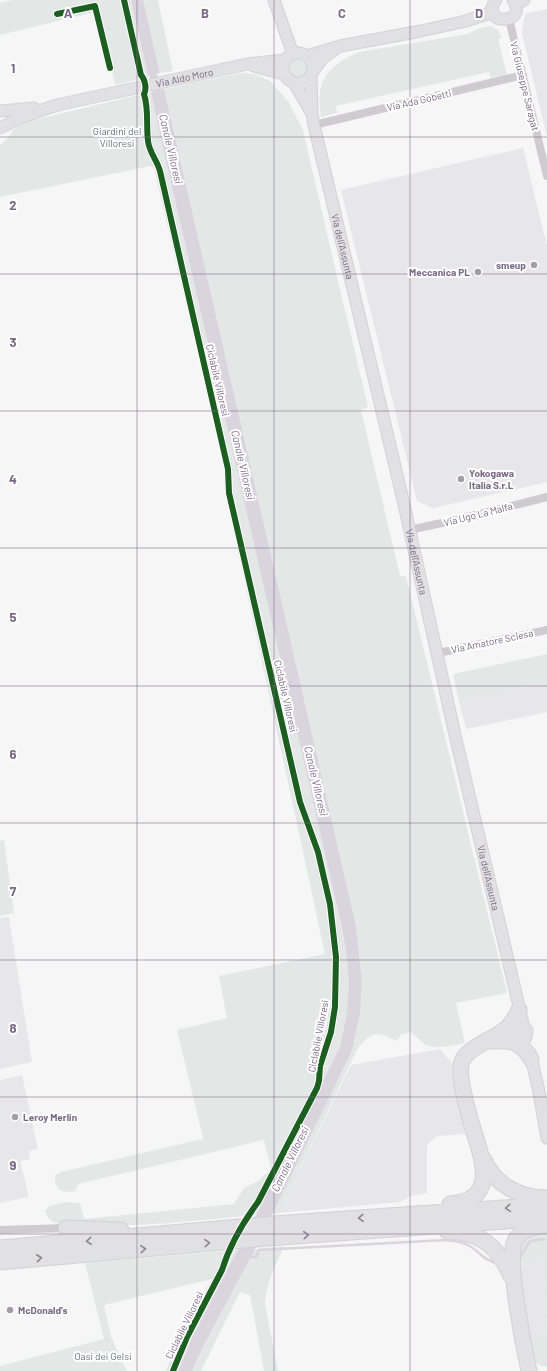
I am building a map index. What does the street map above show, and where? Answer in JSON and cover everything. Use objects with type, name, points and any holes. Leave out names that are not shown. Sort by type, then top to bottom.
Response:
[{"type":"highway","points":[[401,1221],[409,1210],[424,1206],[464,1202],[476,1196],[480,1190],[484,1174],[484,1166],[472,1127],[463,1086],[461,1064],[469,1051],[489,1041],[507,1028],[520,1010]]},
{"type":"highway","points":[[489,1041],[519,1042],[523,1039],[525,1031],[517,1028],[507,1028]]},
{"type":"highway","points":[[514,1042],[522,1046],[531,1059]]},
{"type":"highway","points":[[481,1153],[492,1175],[506,1187],[525,1195],[547,1198]]},
{"type":"highway","points":[[66,1228],[236,1234],[267,1238],[547,1205]]},
{"type":"highway","points":[[0,1262],[180,1246],[274,1224],[547,1218]]},
{"type":"highway","points":[[401,1221],[408,1232],[462,1232],[481,1239],[494,1249],[500,1256],[514,1284]]},
{"type":"highway","points":[[532,1369],[514,1284],[512,1250],[515,1240],[525,1230],[532,1227],[547,1225]]},
{"type":"highway","points":[[0,1248],[236,1234]]},
{"type":"street","points":[[276,0],[289,57]]},
{"type":"street","points":[[496,0],[493,5],[493,12],[501,20],[509,19],[514,14],[516,11],[517,1]]},
{"type":"street","points":[[307,56],[340,46],[459,23],[493,12]]},
{"type":"street","name":"Via Giuseppe Saragat","points":[[509,19],[547,176]]},
{"type":"street","points":[[312,73],[313,65],[311,60],[302,53],[289,57],[283,64],[284,74],[290,81],[294,83],[304,82],[312,73],[324,57],[340,46]]},
{"type":"street","name":"Via Aldo Moro","points":[[0,111],[50,106],[247,64],[289,57]]},
{"type":"street","name":"Via Aldo Moro","points":[[247,64],[284,74]]},
{"type":"street","name":"Via dell'Assunta","points":[[312,73],[313,119],[538,1087],[547,1138]]},
{"type":"street","name":"Via Ada Gobetti","points":[[313,119],[523,75]]},
{"type":"street","name":"Via dell'Assunta","points":[[294,83],[313,119]]},
{"type":"street","name":"Via Aldo Moro","points":[[0,128],[22,117],[50,106]]},
{"type":"street","name":"Via Ugo La Malfa","points":[[409,530],[456,520],[547,497]]},
{"type":"street","name":"Via Amatore Sciesa","points":[[438,653],[547,630]]},
{"type":"street","points":[[0,1230],[66,1228]]},
{"type":"shaded area","points":[[547,9],[547,137],[522,33],[525,14]]},
{"type":"shaded area","points":[[523,148],[547,246],[547,482],[433,508],[417,501],[341,190]]},
{"type":"shaded area","points":[[547,682],[547,712],[466,729],[459,701]]},
{"type":"shaded area","points":[[9,917],[32,1062],[0,1069],[0,918]]},
{"type":"shaded area","points":[[440,1049],[451,1062],[465,1134],[437,1136],[427,1145],[427,1193],[411,1196],[400,1202],[279,1213],[351,1065]]},
{"type":"shaded area","name":"Leroy Merlin","points":[[22,1075],[38,1149],[29,1151],[30,1159],[20,1161],[29,1197],[0,1203],[0,1080]]},
{"type":"shaded area","points":[[543,1258],[547,1335],[531,1340],[519,1272],[522,1263]]},
{"type":"green space","points":[[13,0],[131,0],[148,77],[115,85],[99,11],[0,35],[0,3]]},
{"type":"green space","points":[[143,0],[158,0],[173,71],[160,73]]},
{"type":"green space","points":[[490,26],[498,30],[502,38],[498,39],[507,75],[491,78],[489,72],[336,106],[337,113],[321,117],[320,94],[322,84],[331,69],[348,57],[359,52],[468,34],[479,28]]},
{"type":"green space","points":[[298,59],[304,62],[307,68],[304,74],[298,77],[292,74],[289,68],[292,62]]},
{"type":"green space","points":[[239,73],[255,74],[270,81],[288,101],[303,130],[368,407],[361,410],[400,576],[406,576],[507,993],[456,1003],[465,1043],[445,1047],[430,1046],[424,1044],[410,1032],[402,1034],[396,1041],[378,1034],[365,1040],[356,1052],[279,1213],[271,1214],[352,1051],[360,1014],[362,983],[356,926],[164,89]]},
{"type":"green space","name":"Giardini del Villoresi","points":[[151,92],[342,928],[349,982],[347,1012],[340,1047],[256,1215],[147,1224],[104,1226],[67,1225],[55,1223],[48,1217],[45,1211],[49,1206],[66,1202],[80,1203],[84,1219],[234,1204],[244,1188],[258,1181],[271,1169],[264,1140],[78,1184],[75,1191],[70,1192],[59,1189],[55,1180],[55,1175],[61,1172],[202,1139],[204,1142],[177,1030],[227,1018],[219,976],[325,954],[224,486],[224,464],[154,169],[151,166],[0,197],[0,145],[18,125],[21,123]]},
{"type":"green space","points":[[547,654],[547,682],[459,701],[453,674]]},
{"type":"green space","points":[[4,840],[14,913],[0,916],[0,841]]},
{"type":"green space","points":[[547,1227],[547,1335],[543,1258],[517,1263],[519,1242]]},
{"type":"green space","points":[[284,1246],[269,1281],[265,1304],[278,1371],[264,1371],[250,1295],[240,1292],[201,1371],[192,1371],[204,1345],[255,1249]]},
{"type":"green space","name":"Oasi dei Gelsi","points":[[238,1250],[192,1338],[178,1371],[166,1371],[178,1339],[212,1279],[104,1305],[111,1337],[127,1371],[0,1371],[0,1366],[104,1339],[85,1263]]},
{"type":"green space","points":[[547,1335],[547,1366],[542,1366],[538,1365],[533,1358],[531,1340]]},
{"type":"water","points":[[131,0],[143,0],[160,73],[148,76]]},
{"type":"water","points":[[164,89],[356,926],[362,983],[360,1014],[352,1051],[255,1249],[204,1345],[192,1371],[178,1371],[192,1338],[256,1215],[340,1047],[347,1012],[349,982],[342,928],[151,92]]},
{"type":"waterway","name":"Canale Villoresi","points":[[151,65],[159,101]]},
{"type":"waterway","points":[[519,1259],[530,1241],[544,1239]]},
{"type":"waterway","points":[[248,1257],[256,1257],[259,1250],[446,1240],[457,1241],[472,1247],[488,1260],[497,1263]]},
{"type":"cycle path","name":"Ciclabile Villoresi","points":[[124,0],[141,75],[145,84],[144,94],[149,145],[160,171],[228,469],[229,493],[300,802],[318,852],[330,904],[336,957],[335,1007],[331,1032],[320,1066],[317,1088],[258,1202],[247,1217],[233,1243],[222,1270],[187,1337],[173,1371]]},
{"type":"cycle path","points":[[57,14],[95,6],[110,68]]},
{"type":"place","name":"smeup","points":[[534,265]]},
{"type":"place","name":"Meccanica PL","points":[[478,272]]},
{"type":"place","name":"Yokogawa Italia S.r.L","points":[[461,479]]},
{"type":"place","name":"Leroy Merlin","points":[[15,1117]]},
{"type":"place","name":"McDonald's","points":[[10,1310]]}]
